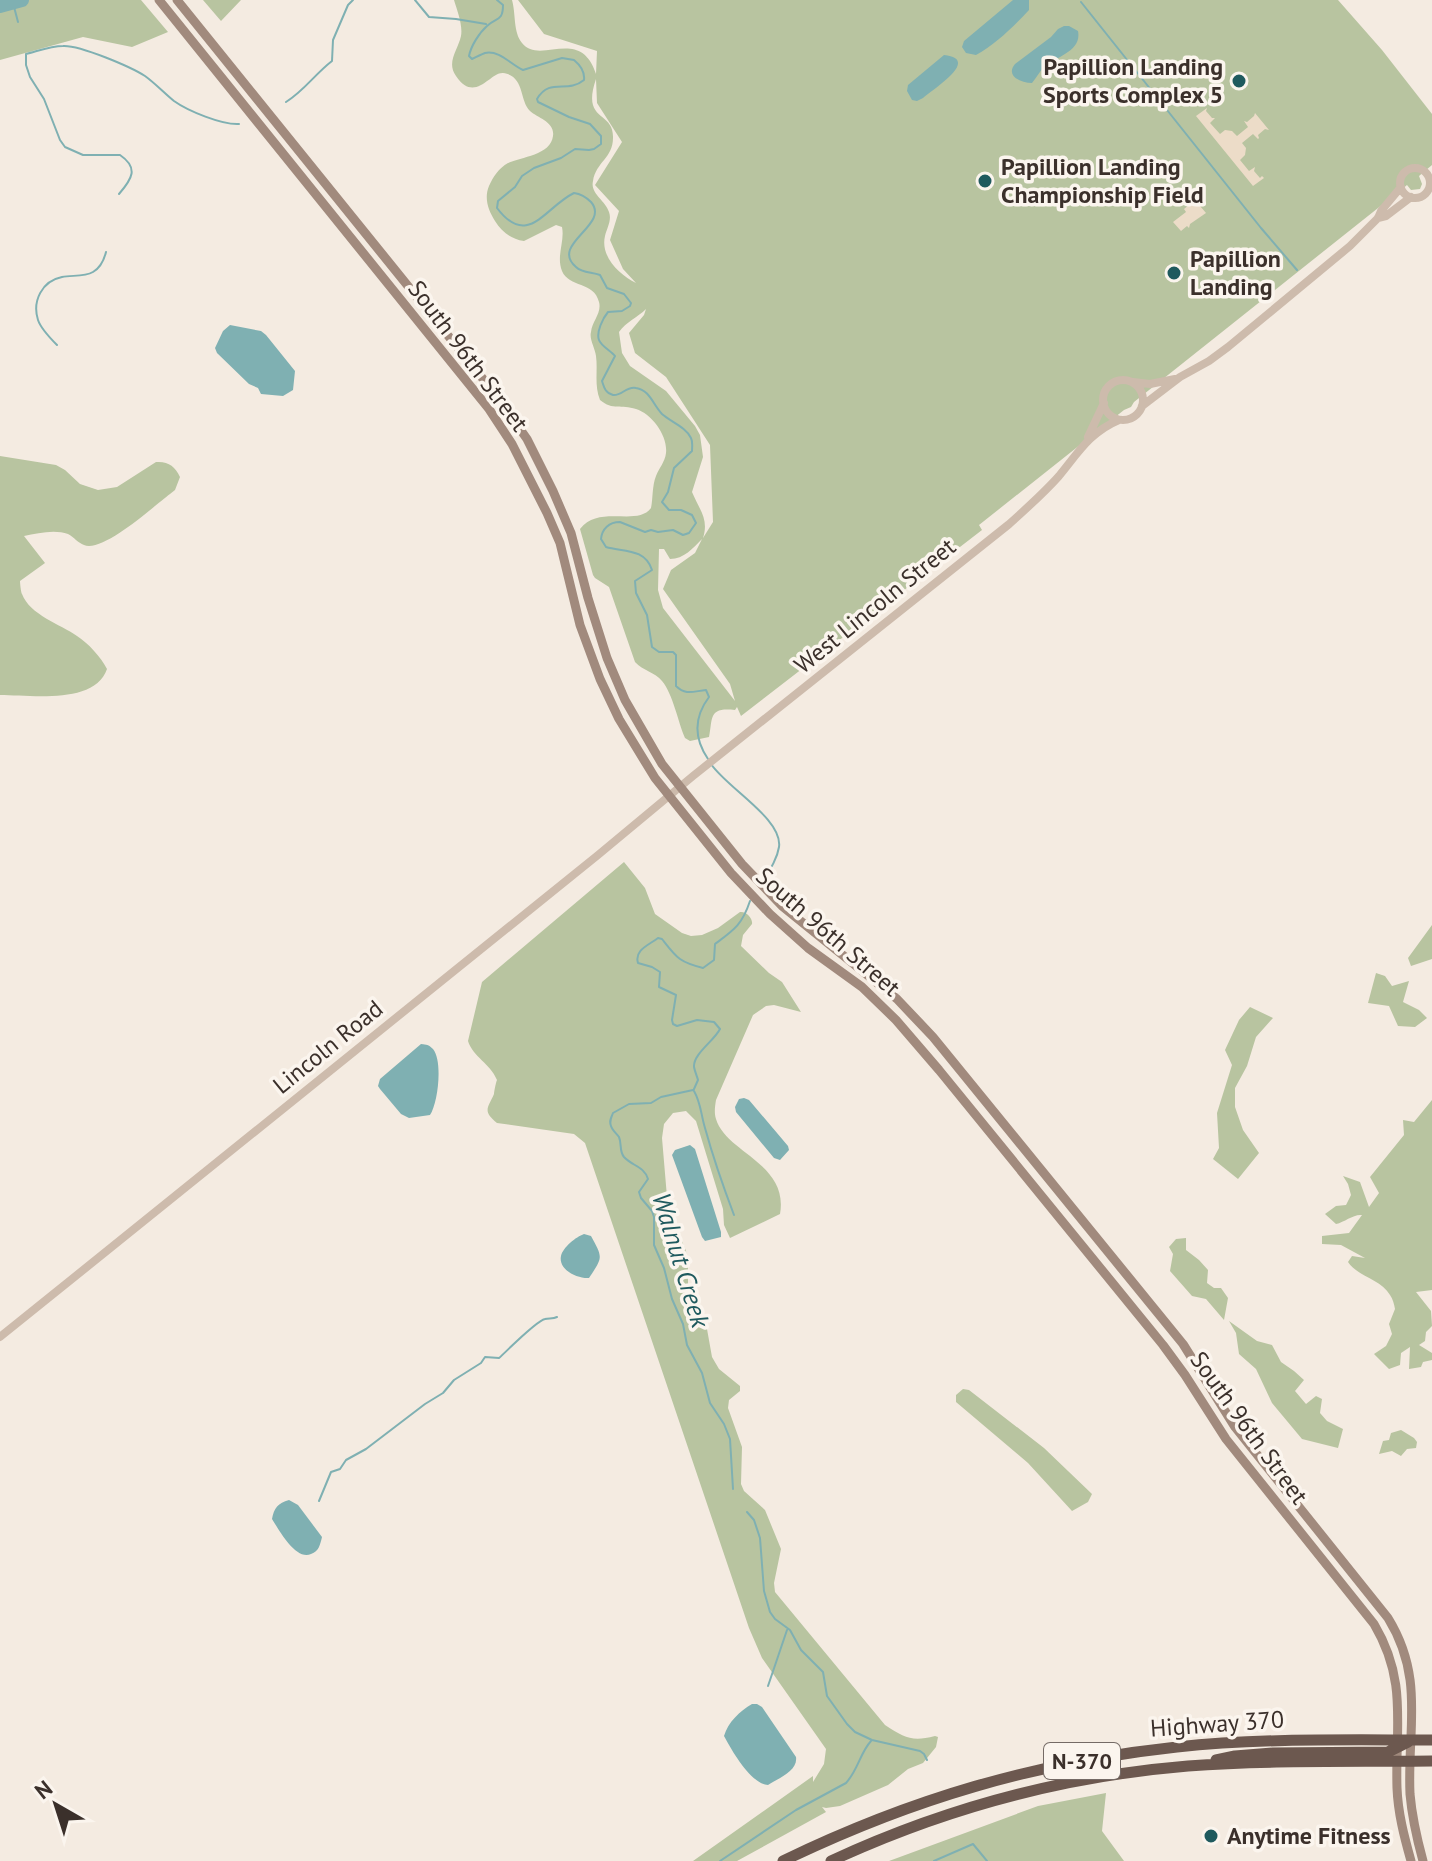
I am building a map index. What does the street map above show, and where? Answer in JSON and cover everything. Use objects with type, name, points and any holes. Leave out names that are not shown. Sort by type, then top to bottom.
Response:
[{"type":"highway","name":"Highway 370","points":[[783,1861],[933,1798],[1048,1767],[1130,1753],[1221,1744],[1293,1740],[1398,1744]]},
{"type":"highway","points":[[1190,1766],[1235,1756],[1273,1753],[1388,1752],[1398,1744],[1412,1740],[1432,1740]]},
{"type":"highway","name":"Highway 370","points":[[831,1861],[925,1823],[991,1802],[1085,1780],[1190,1766],[1432,1761]]},
{"type":"main road","name":"South 96th Street","points":[[159,0],[479,397],[512,444],[560,543],[580,625],[607,695],[642,760],[731,873],[770,914],[808,948],[862,987],[896,1020],[939,1070],[1163,1345],[1226,1439],[1382,1636],[1397,1682],[1399,1813],[1411,1861]]},
{"type":"main road","name":"South 96th Street","points":[[177,0],[496,395],[527,439],[571,533],[614,677],[662,764],[742,864],[782,906],[897,999],[933,1037],[1183,1344],[1235,1427],[1395,1630],[1412,1683],[1412,1811],[1423,1861]]},
{"type":"street","points":[[1422,170],[1431,183],[1424,195],[1419,198],[1405,194],[1401,179],[1405,172],[1432,167]]},
{"type":"street","points":[[1180,377],[1150,384],[1118,382],[1110,386],[1104,403],[1110,415],[1119,420],[1132,418],[1142,406],[1180,377],[1228,347],[1350,246],[1378,218],[1401,187]]},
{"type":"street","points":[[1378,218],[1386,216],[1411,197]]},
{"type":"street","points":[[1132,382],[1141,393],[1142,406]]},
{"type":"street","name":"West Lincoln Street","points":[[1084,445],[1104,403]]},
{"type":"street","name":"West Lincoln Street","points":[[680,787],[1017,516],[1045,491],[1101,428],[1119,420]]},
{"type":"street","name":"Lincoln Road","points":[[0,1337],[680,787]]},
{"type":"green space","points":[[0,0],[141,0],[168,32],[132,47],[83,37],[0,60]]},
{"type":"green space","points":[[203,0],[241,0],[221,21]]},
{"type":"green space","name":"Papillion Landing","points":[[454,0],[512,0],[516,28],[522,43],[539,51],[570,49],[580,52],[589,60],[596,74],[597,51],[544,34],[518,0],[1338,0],[1432,114],[1432,165],[1419,176],[1420,189],[1411,190],[1407,185],[979,525],[982,530],[741,716],[737,707],[735,710],[720,710],[713,715],[709,737],[690,741],[685,738],[666,687],[659,678],[635,662],[609,587],[593,575],[580,529],[597,518],[637,516],[651,508],[655,480],[666,446],[658,426],[648,416],[600,400],[596,356],[591,341],[599,302],[592,291],[570,280],[562,271],[562,227],[556,225],[524,241],[504,232],[490,213],[488,190],[497,173],[508,163],[547,147],[553,131],[549,124],[530,111],[518,83],[510,75],[498,74],[476,87],[463,84],[456,76],[452,61],[461,32]],"holes":[[[596,79],[597,103],[622,142],[595,185],[619,211],[610,240],[623,269],[636,283],[618,270],[605,251],[610,215],[593,186],[597,169],[610,150],[613,138],[609,123],[592,103]],[[646,309],[629,333],[635,353],[666,377],[710,445],[713,522],[703,538],[704,520],[692,492],[703,457],[700,435],[666,391],[630,366],[622,353],[619,332]],[[702,539],[695,553],[671,570],[663,589],[730,684],[735,701],[663,608],[658,590],[659,549],[664,549],[670,559],[688,552]]]},
{"type":"green space","points":[[0,456],[56,465],[80,484],[98,490],[117,487],[156,462],[171,465],[180,477],[175,490],[128,527],[103,542],[84,545],[68,534],[58,532],[24,536],[45,563],[20,581],[26,601],[46,618],[81,639],[107,669],[100,680],[76,693],[60,696],[0,695]]},
{"type":"green space","points":[[624,862],[645,888],[655,914],[682,933],[702,935],[740,912],[749,915],[752,924],[743,935],[741,946],[782,982],[801,1012],[774,1005],[766,1006],[753,1015],[715,1107],[722,1131],[766,1170],[775,1182],[780,1197],[780,1214],[730,1238],[696,1121],[686,1111],[673,1113],[664,1124],[662,1138],[667,1197],[686,1251],[688,1289],[707,1329],[712,1357],[719,1369],[740,1386],[740,1391],[729,1400],[728,1408],[742,1447],[741,1484],[744,1491],[765,1510],[781,1549],[775,1592],[885,1725],[909,1738],[938,1737],[936,1747],[923,1763],[908,1769],[888,1785],[840,1806],[822,1807],[826,1812],[737,1861],[693,1861],[813,1776],[813,1782],[824,1764],[826,1749],[762,1658],[749,1628],[585,1143],[574,1134],[497,1123],[489,1115],[488,1109],[497,1080],[468,1041],[482,982]]},
{"type":"green space","points":[[1432,925],[1432,959],[1411,966],[1408,958]]},
{"type":"green space","points":[[1376,973],[1385,976],[1392,986],[1409,981],[1403,1002],[1427,1018],[1415,1027],[1398,1026],[1389,1006],[1368,1003]]},
{"type":"green space","points":[[1250,1007],[1273,1018],[1256,1037],[1247,1066],[1235,1088],[1235,1107],[1243,1130],[1259,1153],[1238,1179],[1213,1159],[1219,1148],[1217,1113],[1232,1065],[1225,1050],[1239,1020]]},
{"type":"green space","points":[[1432,1100],[1432,1290],[1416,1292],[1431,1311],[1432,1326],[1426,1332],[1425,1341],[1419,1345],[1432,1353],[1432,1360],[1423,1362],[1421,1367],[1409,1369],[1410,1347],[1401,1353],[1400,1365],[1389,1369],[1374,1354],[1386,1346],[1392,1334],[1389,1324],[1395,1309],[1391,1297],[1381,1285],[1348,1262],[1352,1256],[1365,1258],[1341,1245],[1322,1244],[1322,1236],[1349,1233],[1362,1215],[1336,1224],[1325,1214],[1336,1206],[1346,1205],[1351,1195],[1343,1176],[1360,1182],[1369,1207],[1379,1193],[1370,1177],[1404,1135],[1403,1120],[1414,1122]]},
{"type":"green space","points":[[1186,1238],[1186,1250],[1208,1270],[1207,1283],[1221,1288],[1228,1298],[1224,1320],[1206,1299],[1192,1296],[1170,1271],[1173,1254],[1169,1247],[1176,1239]]},
{"type":"green space","points":[[1229,1321],[1257,1341],[1272,1345],[1281,1362],[1304,1380],[1295,1391],[1306,1404],[1316,1396],[1322,1399],[1320,1413],[1327,1421],[1343,1429],[1338,1448],[1302,1439],[1272,1403],[1256,1369],[1239,1354],[1236,1333]]},
{"type":"green space","points":[[963,1389],[969,1390],[1044,1448],[1092,1494],[1088,1502],[1072,1511],[1028,1463],[956,1402],[956,1395]]},
{"type":"green space","points":[[1401,1430],[1414,1438],[1416,1448],[1407,1449],[1401,1456],[1392,1451],[1379,1454],[1383,1441],[1389,1440],[1391,1433]]},
{"type":"green space","points":[[1106,1793],[1102,1831],[1124,1861],[889,1861],[1038,1806]]},
{"type":"shaded area","points":[[1207,108],[1206,111],[1215,118],[1210,123],[1220,134],[1225,130],[1237,136],[1248,127],[1244,121],[1247,122],[1255,113],[1269,130],[1265,129],[1258,139],[1253,134],[1242,143],[1246,148],[1240,160],[1249,171],[1255,167],[1254,171],[1264,178],[1253,186],[1196,116]]},
{"type":"shaded area","points":[[1195,200],[1206,213],[1181,231],[1173,222]]},
{"type":"water","points":[[1013,0],[1029,0],[1029,10],[983,51],[976,55],[966,53],[962,47],[964,41]]},
{"type":"water","points":[[1064,26],[1078,31],[1076,44],[1044,67],[1032,83],[1016,78],[1012,72],[1015,64]]},
{"type":"water","points":[[944,55],[958,62],[956,68],[923,98],[912,100],[907,91],[908,85]]},
{"type":"water","points":[[230,325],[261,331],[266,335],[295,371],[293,390],[283,396],[261,394],[217,353],[215,348],[223,331]]},
{"type":"water","points":[[421,1044],[430,1046],[436,1055],[439,1072],[437,1092],[430,1115],[409,1118],[401,1114],[378,1086],[380,1079]]},
{"type":"water","points":[[744,1098],[788,1146],[789,1150],[780,1160],[774,1158],[736,1112],[739,1099]]},
{"type":"water","points":[[690,1145],[695,1149],[721,1232],[721,1237],[705,1241],[672,1155],[675,1150]]},
{"type":"water","points":[[584,1234],[591,1236],[600,1257],[589,1278],[570,1273],[561,1261],[567,1246]]},
{"type":"water","points":[[289,1500],[298,1505],[322,1537],[320,1545],[311,1554],[305,1555],[294,1549],[272,1519],[277,1506]]},
{"type":"water","points":[[752,1704],[762,1707],[796,1757],[791,1770],[768,1785],[749,1773],[724,1736],[735,1717]]},
{"type":"waterway","points":[[0,6],[22,0]]},
{"type":"waterway","points":[[286,102],[332,61],[333,40],[353,0]]},
{"type":"waterway","points":[[415,0],[429,17],[486,24]]},
{"type":"waterway","name":"Walnut Creek","points":[[497,0],[503,5],[502,14],[481,32],[469,56],[472,59],[485,53],[496,54],[523,70],[562,58],[574,60],[582,69],[584,80],[571,86],[547,89],[537,99],[538,102],[590,124],[601,136],[601,144],[594,149],[575,149],[522,176],[515,187],[498,201],[497,208],[508,220],[527,225],[574,193],[591,202],[595,210],[593,219],[574,242],[570,259],[578,269],[600,275],[607,288],[624,294],[631,303],[622,311],[608,312],[599,329],[600,342],[615,356],[602,381],[604,388],[613,395],[633,388],[641,389],[662,414],[686,431],[692,440],[692,451],[674,468],[662,502],[669,510],[681,510],[692,515],[696,523],[689,533],[683,535],[673,530],[645,532],[620,522],[607,527],[601,539],[606,547],[639,554],[649,563],[652,570],[635,581],[636,593],[647,615],[652,647],[659,652],[673,652],[676,655],[676,686],[690,692],[706,690],[709,697],[700,712],[697,727],[708,759]]},
{"type":"waterway","points":[[1081,2],[1297,270]]},
{"type":"waterway","points":[[13,3],[18,22]]},
{"type":"waterway","points":[[119,194],[132,174],[130,164],[120,155],[83,155],[65,147],[44,99],[30,77],[26,54],[63,46],[93,53],[145,76],[188,109],[215,120],[239,124]]},
{"type":"waterway","points":[[57,345],[38,320],[36,306],[40,293],[55,279],[93,272],[106,252]]},
{"type":"waterway","name":"Walnut Creek","points":[[711,764],[763,815],[778,836],[776,856],[762,882]]},
{"type":"waterway","name":"Walnut Creek","points":[[694,1089],[698,1080],[695,1062],[720,1029],[714,1022],[697,1020],[677,1026],[673,1024],[676,995],[659,987],[660,972],[638,963],[637,958],[643,948],[658,938],[679,958],[703,968],[714,960],[715,944],[737,926],[750,901]]},
{"type":"waterway","name":"Walnut Creek","points":[[693,1090],[661,1097],[651,1103],[629,1104],[613,1113],[610,1123],[619,1137],[624,1157],[644,1171],[648,1179],[639,1192],[654,1217],[654,1245],[683,1324],[687,1345],[702,1373],[710,1403],[730,1439],[733,1489]]},
{"type":"waterway","points":[[694,1091],[734,1215]]},
{"type":"waterway","points":[[319,1501],[331,1472],[340,1469],[346,1460],[443,1393],[454,1380],[481,1363],[485,1357],[499,1358],[535,1325],[557,1317]]},
{"type":"waterway","name":"Walnut Creek","points":[[747,1512],[754,1520],[760,1538],[764,1591],[770,1612],[790,1630],[801,1650],[823,1672],[827,1696],[847,1724],[855,1732],[872,1740],[920,1751],[927,1760]]},
{"type":"waterway","points":[[768,1686],[787,1630]]},
{"type":"waterway","points":[[720,1861],[796,1810],[846,1783],[871,1741]]},
{"type":"waterway","points":[[934,1861],[973,1844],[987,1861]]},
{"type":"place","name":"Papillion Landing Sports Complex 5","points":[[1239,81]]},
{"type":"place","name":"Papillion Landing Championship Field","points":[[985,181]]},
{"type":"place","name":"Papillion Landing","points":[[1174,273]]},
{"type":"place","name":"Anytime Fitness","points":[[1211,1836]]}]
